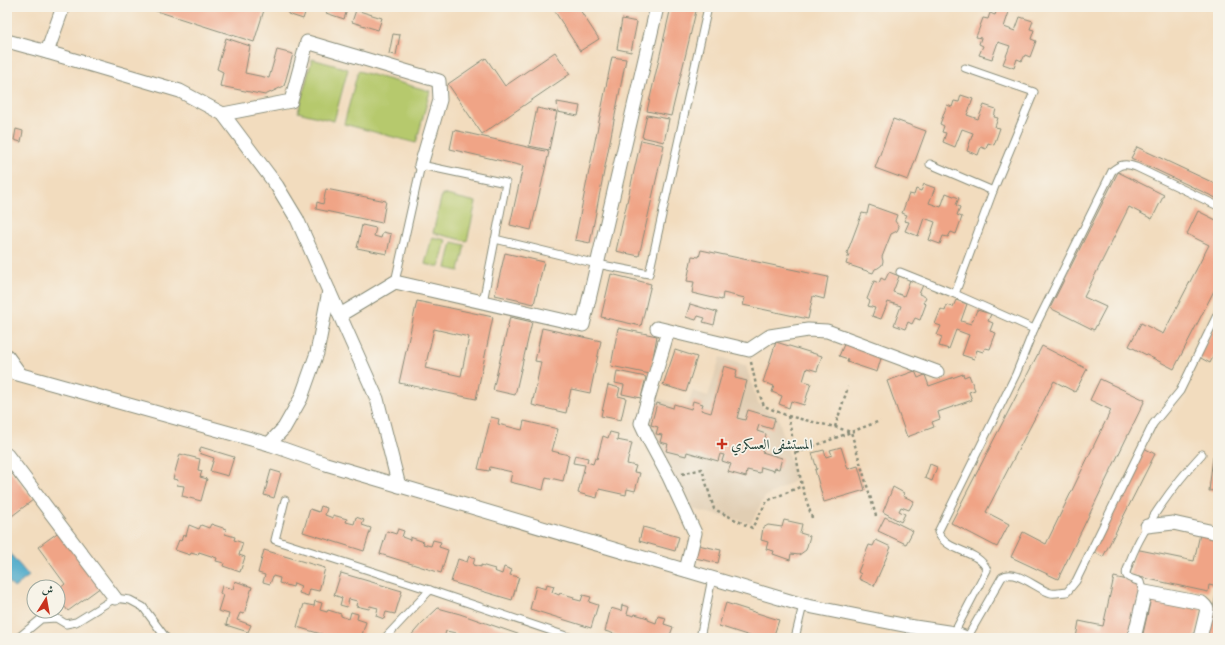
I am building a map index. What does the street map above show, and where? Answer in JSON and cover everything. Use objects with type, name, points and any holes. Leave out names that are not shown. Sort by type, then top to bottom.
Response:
[{"type":"street","points":[[47,52],[63,7]]},
{"type":"street","points":[[340,315],[395,282],[582,325],[657,7]]},
{"type":"street","points":[[7,41],[180,91],[223,114],[277,186],[297,219],[377,399],[399,486]]},
{"type":"street","points":[[223,114],[291,101],[307,42],[439,81],[440,100],[421,165]]},
{"type":"street","points":[[269,444],[284,428],[301,398],[317,353],[329,291]]},
{"type":"street","points":[[686,570],[695,533],[669,477],[641,423],[662,330],[749,350],[770,336],[808,330],[827,331],[937,372]]},
{"type":"street","points":[[7,356],[20,374]]},
{"type":"street","points":[[7,371],[269,444],[326,464],[803,605],[908,626],[954,633],[967,638]]},
{"type":"street","points":[[7,455],[115,598]]},
{"type":"street","points":[[1147,526],[1173,524],[1218,533]]},
{"type":"street","points":[[1134,638],[1145,592],[1202,603],[1206,609],[1200,638]]},
{"type":"lane","points":[[495,239],[597,264],[649,274],[708,7]]},
{"type":"lane","points":[[955,294],[993,191],[1034,92],[965,68]]},
{"type":"lane","points":[[930,164],[993,191]]},
{"type":"lane","points":[[954,633],[987,570],[984,563],[978,558],[946,543],[940,538],[938,532],[1016,374],[1034,329],[1112,171],[1119,165],[1128,164],[1136,166],[1218,206]]},
{"type":"lane","points":[[395,282],[421,165],[506,184],[483,302]]},
{"type":"lane","points":[[900,272],[955,294],[1034,329]]},
{"type":"lane","points":[[967,638],[1002,577],[1006,574],[1013,574],[1052,593],[1067,592],[1076,581],[1153,424],[1180,391],[1218,313]]},
{"type":"lane","points":[[1145,592],[1142,589],[1140,582],[1129,578],[1126,572],[1135,548],[1147,526],[1191,465],[1202,454]]},
{"type":"lane","points":[[285,500],[275,540],[572,638]]},
{"type":"lane","points":[[700,638],[712,578]]},
{"type":"lane","points":[[385,638],[430,590]]},
{"type":"lane","points":[[18,638],[41,619],[56,618],[66,624],[76,622],[115,598],[130,600],[143,607],[166,638]]},
{"type":"lane","points":[[795,638],[803,605]]},
{"type":"path","points":[[749,350],[756,385],[764,406],[788,416],[851,432]]},
{"type":"path","points":[[835,427],[848,387]]},
{"type":"path","points":[[788,416],[802,486],[812,518]]},
{"type":"path","points":[[796,452],[880,421]]},
{"type":"path","points":[[851,432],[876,516]]},
{"type":"path","points":[[669,477],[702,469],[714,509],[752,528],[767,501],[802,486]]},
{"type":"shaded area","name":"المستشفى العسكري","points":[[720,357],[746,366],[758,403],[766,410],[778,416],[796,480],[765,497],[751,523],[691,509],[646,422],[654,397],[687,407],[693,391],[708,396]]},
{"type":"green space","points":[[312,59],[348,69],[334,121],[298,112]]},
{"type":"green space","points":[[358,71],[430,91],[416,143],[344,124]]},
{"type":"green space","points":[[442,194],[476,202],[467,241],[433,233]]},
{"type":"green space","points":[[432,237],[446,240],[439,267],[425,264]]},
{"type":"green space","points":[[452,242],[465,245],[459,271],[446,268]]},
{"type":"water","points":[[7,550],[29,576],[14,588],[7,580]]},
{"type":"building","points":[[144,7],[265,7],[254,42]]},
{"type":"building","points":[[290,7],[307,7],[303,19],[288,14]]},
{"type":"building","points":[[328,7],[348,7],[344,19],[326,13]]},
{"type":"building","points":[[552,7],[578,7],[599,39],[580,51]]},
{"type":"building","points":[[671,7],[697,7],[671,116],[647,111]]},
{"type":"building","points":[[998,7],[1009,12],[1004,27],[1015,31],[1020,17],[1033,21],[1030,29],[1034,30],[1031,39],[1036,41],[1030,57],[1025,55],[1022,61],[1017,59],[1014,68],[1003,64],[1010,46],[998,42],[992,59],[979,55],[983,46],[979,44],[981,38],[976,37],[983,18],[988,19],[990,13],[995,15]]},
{"type":"building","points":[[356,10],[382,18],[378,30],[352,22]]},
{"type":"building","points":[[622,19],[637,22],[631,52],[617,49]]},
{"type":"building","points":[[393,34],[400,35],[396,55],[389,54]]},
{"type":"building","points":[[226,38],[250,46],[245,73],[269,78],[277,50],[293,54],[284,86],[265,95],[220,86],[223,72],[217,69]]},
{"type":"building","points":[[555,52],[570,74],[482,134],[448,84],[486,58],[505,86]]},
{"type":"building","points":[[612,57],[626,59],[590,243],[575,240]]},
{"type":"building","points":[[961,95],[973,99],[967,115],[978,119],[984,105],[996,109],[994,117],[998,118],[995,127],[1000,128],[994,145],[988,143],[986,149],[981,147],[978,155],[967,151],[973,133],[962,129],[955,147],[943,142],[946,133],[942,132],[944,126],[940,124],[947,105],[952,107],[954,101],[959,102]]},
{"type":"building","points":[[557,102],[580,106],[578,116],[558,112]]},
{"type":"building","points":[[537,108],[557,112],[549,150],[529,146]]},
{"type":"building","points":[[647,115],[669,119],[664,142],[642,137]]},
{"type":"building","points":[[893,119],[926,131],[908,180],[875,168]]},
{"type":"building","points":[[7,127],[10,128],[7,137]]},
{"type":"building","points":[[16,129],[23,131],[21,142],[14,140]]},
{"type":"building","points":[[454,130],[549,152],[531,230],[510,225],[523,166],[450,149]]},
{"type":"building","points":[[641,140],[664,145],[639,256],[616,251]]},
{"type":"building","points":[[1137,147],[1218,185],[1218,199],[1131,158]]},
{"type":"building","points":[[1118,172],[1164,195],[1152,219],[1129,207],[1084,297],[1106,307],[1094,330],[1050,308]]},
{"type":"building","points":[[924,184],[935,188],[929,203],[941,207],[946,193],[959,198],[956,205],[960,207],[957,215],[962,217],[956,234],[951,232],[948,237],[943,236],[940,244],[929,240],[935,222],[924,218],[918,236],[905,231],[909,222],[904,221],[907,215],[902,213],[909,194],[914,195],[916,189],[921,191]]},
{"type":"building","points":[[326,189],[386,201],[382,223],[316,209],[317,202],[323,204]]},
{"type":"building","points":[[869,205],[897,215],[895,221],[899,227],[897,231],[891,234],[882,257],[882,265],[875,269],[873,273],[846,264],[849,254],[847,253],[862,213],[867,214]]},
{"type":"building","points":[[1198,211],[1218,221],[1218,283],[1174,369],[1129,346],[1141,323],[1163,334],[1209,245],[1187,234]]},
{"type":"building","points":[[362,225],[376,228],[374,236],[381,238],[383,232],[391,234],[387,254],[357,248]]},
{"type":"building","points":[[701,250],[828,277],[824,299],[813,296],[808,319],[743,305],[745,298],[723,293],[722,300],[692,293],[694,282],[687,281],[692,256],[699,257]]},
{"type":"building","points":[[505,253],[544,262],[534,304],[495,295]]},
{"type":"building","points":[[889,272],[899,276],[893,292],[904,296],[910,280],[923,285],[919,294],[926,297],[923,303],[926,304],[920,320],[915,318],[912,324],[908,322],[905,329],[894,325],[901,306],[888,302],[881,319],[872,316],[875,308],[868,306],[870,301],[867,299],[874,281],[879,283],[881,278],[885,280]]},
{"type":"building","points":[[611,274],[651,284],[641,326],[601,317]]},
{"type":"building","points":[[956,300],[967,304],[961,321],[971,324],[977,310],[991,314],[988,321],[993,323],[990,331],[996,333],[990,349],[985,348],[983,352],[977,350],[974,359],[962,355],[969,335],[956,330],[949,349],[939,346],[942,337],[937,335],[941,326],[935,324],[941,309],[945,311],[947,305],[953,307]]},
{"type":"building","points":[[417,301],[493,317],[476,399],[399,383]],"holes":[[[434,329],[469,337],[461,376],[425,368]]]},
{"type":"building","points":[[690,304],[717,312],[714,325],[703,322],[705,318],[698,316],[696,320],[686,317]]},
{"type":"building","points":[[510,317],[532,322],[515,395],[493,390]]},
{"type":"building","points":[[1218,320],[1218,347],[1210,363],[1199,357]]},
{"type":"building","points":[[542,328],[601,341],[590,393],[571,389],[566,413],[532,405],[541,362],[535,361]]},
{"type":"building","points":[[618,328],[657,336],[650,374],[611,366]]},
{"type":"building","points":[[776,342],[822,356],[817,371],[807,368],[803,381],[811,383],[804,405],[791,401],[789,408],[779,404],[782,396],[772,392],[774,386],[763,382]]},
{"type":"building","points":[[845,342],[882,355],[877,372],[847,362],[848,359],[839,356]]},
{"type":"building","points":[[1042,346],[1087,369],[1075,392],[1054,381],[986,512],[1009,524],[997,547],[951,523]]},
{"type":"building","points":[[675,350],[697,357],[686,392],[663,385]]},
{"type":"building","points":[[724,366],[737,370],[735,378],[747,381],[737,418],[745,420],[748,410],[775,418],[772,429],[759,425],[757,431],[766,434],[762,452],[782,458],[779,469],[775,468],[774,471],[761,467],[760,473],[747,470],[746,477],[728,472],[731,464],[722,461],[724,455],[720,454],[718,461],[687,452],[686,456],[666,451],[668,444],[660,442],[662,435],[656,434],[658,427],[651,425],[657,403],[673,408],[674,404],[691,409],[693,401],[703,404],[701,410],[711,413]]},
{"type":"building","points":[[617,371],[646,377],[641,398],[622,394],[624,385],[615,383]]},
{"type":"building","points":[[915,371],[918,378],[925,375],[929,386],[963,374],[964,377],[969,375],[975,390],[969,392],[972,400],[938,412],[940,419],[932,422],[934,427],[907,437],[887,381]]},
{"type":"building","points":[[1100,379],[1145,400],[1058,579],[1011,557],[1023,532],[1046,544],[1111,410],[1090,400]]},
{"type":"building","points":[[608,385],[620,388],[618,396],[626,398],[621,420],[601,416]]},
{"type":"building","points":[[491,417],[499,419],[498,424],[522,430],[524,421],[558,429],[552,451],[569,455],[563,481],[546,477],[543,490],[510,482],[512,472],[490,467],[489,471],[478,469]]},
{"type":"building","points":[[610,432],[618,434],[617,440],[632,443],[627,464],[636,466],[634,472],[640,473],[635,491],[627,489],[626,495],[599,489],[597,498],[578,493],[585,465],[573,463],[575,455],[588,458],[587,462],[593,464],[595,458],[597,459],[603,436],[608,438]]},
{"type":"building","points":[[201,447],[234,457],[228,476],[210,471],[214,458],[199,453]]},
{"type":"building","points":[[841,447],[848,469],[858,466],[865,490],[824,502],[812,453],[824,450],[826,457],[832,455],[830,450]]},
{"type":"building","points":[[1144,448],[1155,454],[1103,557],[1092,551]]},
{"type":"building","points":[[180,454],[200,459],[198,470],[202,471],[200,477],[207,479],[201,501],[182,496],[184,486],[177,485],[178,480],[173,479]]},
{"type":"building","points":[[1213,456],[1218,456],[1218,490],[1209,491]]},
{"type":"building","points":[[930,464],[937,467],[932,481],[925,478]]},
{"type":"building","points":[[7,467],[33,500],[8,519],[7,517]]},
{"type":"building","points":[[271,470],[281,473],[274,498],[264,495]]},
{"type":"building","points":[[893,487],[904,493],[903,496],[914,501],[909,510],[901,507],[899,511],[905,514],[901,522],[883,512]]},
{"type":"building","points":[[321,506],[327,508],[325,515],[333,518],[333,515],[347,519],[346,522],[354,524],[356,517],[364,520],[362,525],[371,528],[364,551],[303,532],[310,509],[319,512]]},
{"type":"building","points":[[885,517],[913,531],[906,544],[878,531]]},
{"type":"building","points":[[784,520],[802,524],[800,533],[810,536],[806,550],[799,555],[791,554],[790,560],[773,554],[774,551],[766,549],[768,542],[761,540],[763,528],[768,525],[782,527]]},
{"type":"building","points":[[211,524],[226,529],[225,534],[235,537],[234,540],[243,543],[239,555],[245,557],[240,572],[223,566],[224,563],[216,561],[217,558],[199,552],[198,555],[191,553],[190,555],[175,550],[179,540],[181,541],[183,535],[186,536],[189,525],[199,529],[201,525],[209,528]]},
{"type":"building","points":[[643,527],[679,537],[675,551],[639,541]]},
{"type":"building","points":[[398,529],[404,531],[402,537],[410,540],[410,537],[424,542],[423,544],[431,546],[433,540],[441,542],[439,547],[448,550],[441,573],[380,554],[387,531],[396,534]]},
{"type":"building","points":[[60,531],[101,587],[68,611],[66,608],[66,579],[61,579],[38,547]]},
{"type":"building","points":[[1200,534],[1218,538],[1218,587],[1209,585],[1208,592],[1130,575],[1135,549],[1194,561]]},
{"type":"building","points":[[876,540],[891,547],[874,586],[859,579],[861,574],[858,572],[869,545],[873,546]]},
{"type":"building","points":[[698,545],[721,550],[718,563],[695,558]]},
{"type":"building","points":[[264,550],[325,568],[319,591],[310,589],[308,596],[299,593],[301,586],[294,583],[293,587],[279,583],[280,578],[273,576],[270,584],[263,582],[265,575],[258,573]]},
{"type":"building","points":[[469,556],[475,558],[473,565],[481,567],[481,565],[495,569],[494,571],[502,574],[504,567],[512,570],[510,575],[519,577],[512,600],[451,582],[458,559],[467,562]]},
{"type":"building","points":[[341,573],[402,591],[395,614],[386,612],[384,619],[376,616],[378,608],[370,606],[369,609],[356,606],[357,601],[349,599],[347,607],[340,605],[342,598],[334,595]]},
{"type":"building","points":[[1114,577],[1141,583],[1130,638],[1076,638],[1079,621],[1103,626]]},
{"type":"building","points":[[235,581],[252,587],[244,614],[240,613],[237,620],[251,625],[248,632],[226,625],[229,614],[218,611],[223,595],[220,593],[222,586],[233,589]]},
{"type":"building","points":[[547,584],[554,586],[552,592],[559,595],[560,593],[574,597],[573,599],[581,601],[583,595],[591,597],[589,602],[598,605],[591,628],[530,609],[536,586],[546,589]]},
{"type":"building","points":[[1217,589],[1218,638],[1207,638],[1214,604]]},
{"type":"building","points":[[1151,598],[1201,609],[1194,638],[1142,638]]},
{"type":"building","points":[[315,601],[322,603],[320,610],[327,612],[328,610],[341,614],[341,616],[349,619],[351,612],[358,614],[357,619],[366,622],[361,638],[335,638],[297,627],[304,604],[314,606]]},
{"type":"building","points":[[726,603],[779,620],[773,638],[756,638],[719,626]]},
{"type":"building","points":[[622,605],[629,607],[627,614],[634,616],[635,614],[648,618],[648,620],[656,623],[658,616],[666,618],[664,624],[673,627],[669,638],[628,638],[605,631],[611,608],[621,611]]},
{"type":"building","points":[[438,608],[529,638],[455,638],[456,633],[446,631],[444,638],[409,638]]},
{"type":"place","name":"المستشفى العسكري","points":[[722,444]]}]
